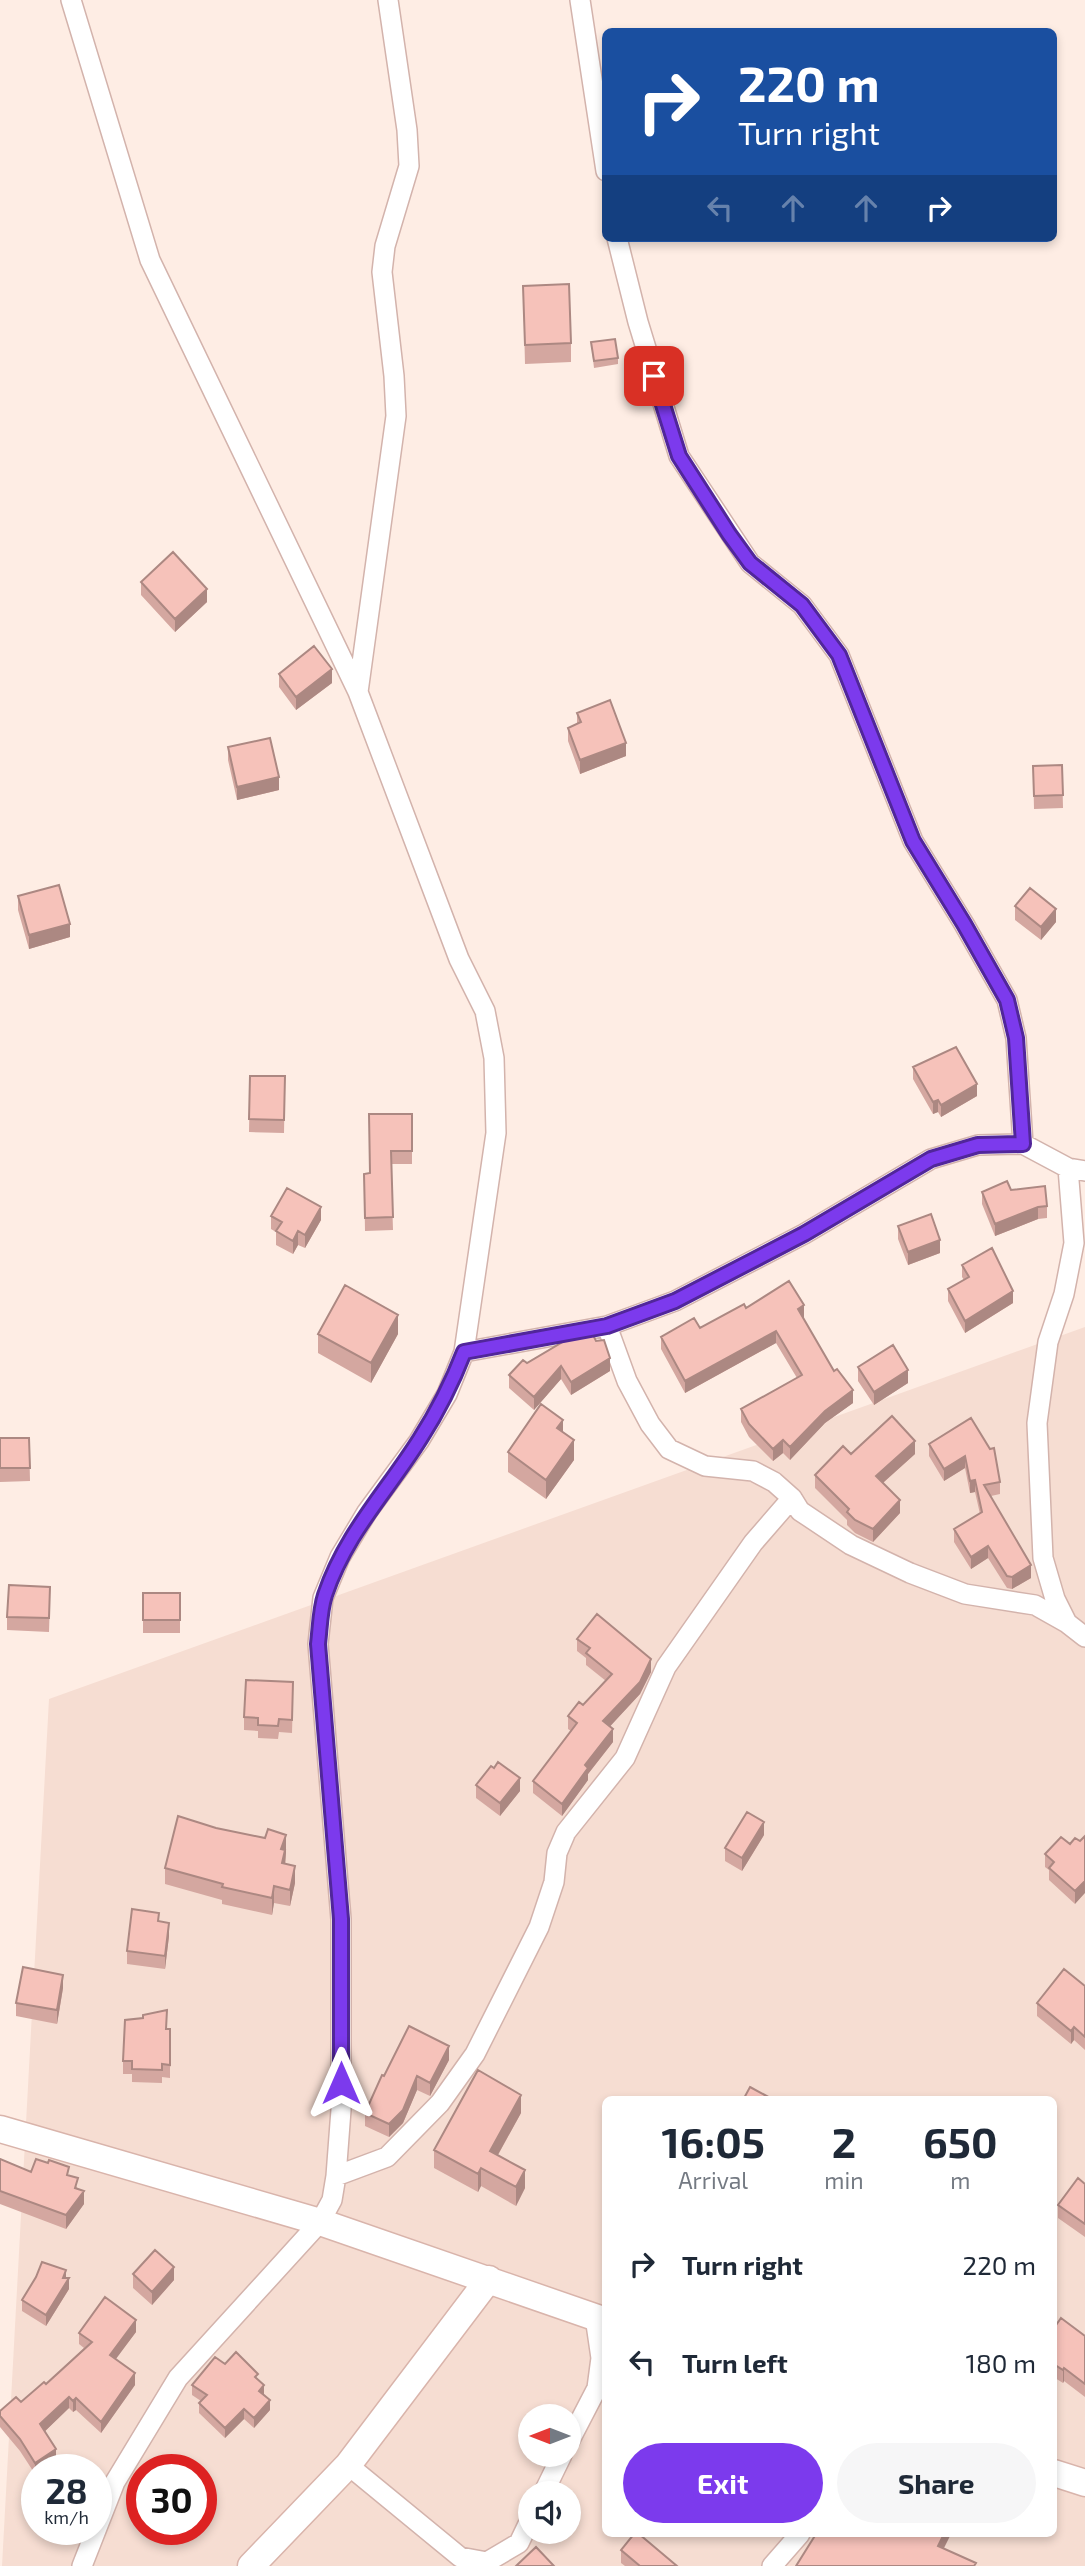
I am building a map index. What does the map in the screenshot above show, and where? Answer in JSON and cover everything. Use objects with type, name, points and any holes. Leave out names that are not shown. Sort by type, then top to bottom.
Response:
[{"type":"street","points":[[71,0],[150,260],[358,692],[458,960],[485,1011],[494,1058],[496,1133],[464,1352],[447,1394],[419,1441],[367,1512],[340,1557],[323,1598],[318,1644],[341,1919],[341,2110],[332,2200],[320,2221],[178,2378],[115,2482],[82,2566]]},
{"type":"street","points":[[358,692],[396,416],[382,272],[385,246],[409,166],[407,130],[388,0]]},
{"type":"street","points":[[580,0],[602,145]]},
{"type":"street","points":[[618,242],[638,322],[679,456],[750,563],[802,605],[839,655],[913,841],[1007,1000],[1016,1038],[1023,1144]]},
{"type":"street","points":[[464,1352],[607,1326],[675,1301],[792,1240],[931,1159],[978,1145],[1023,1144],[1077,1169],[1074,1243],[1064,1294],[1048,1342],[1037,1423],[1043,1558],[1055,1599],[1067,1623]]},
{"type":"street","points":[[607,1326],[627,1381],[649,1424],[669,1449],[705,1466],[753,1471],[774,1482],[792,1498],[800,1511],[852,1545],[910,1573],[965,1594],[1035,1605],[1085,1637]]},
{"type":"street","points":[[336,2176],[387,2157],[440,2103],[475,2054],[539,1927],[554,1882],[556,1853],[566,1832],[625,1758],[666,1667],[753,1543],[792,1498]]},
{"type":"street","points":[[0,2129],[320,2221],[600,2319],[601,2358],[597,2388],[581,2419]]},
{"type":"street","points":[[251,2566],[348,2465],[489,2279]]},
{"type":"street","points":[[348,2465],[460,2557],[487,2562],[518,2544]]},
{"type":"street","points":[[1057,2474],[1085,2483]]},
{"type":"street","points":[[772,2566],[797,2537]]},
{"type":"shaded area","points":[[1085,1327],[1085,2566],[2,2566],[49,1699]]},
{"type":"building","points":[[569,284],[571,343],[525,345],[523,286]]},
{"type":"building","points":[[615,339],[618,358],[594,361],[591,342]]},
{"type":"building","points":[[173,552],[207,589],[175,619],[141,582]]},
{"type":"building","points":[[314,646],[332,669],[296,697],[279,674]]},
{"type":"building","points":[[610,700],[626,743],[580,760],[568,728],[581,722],[577,713]]},
{"type":"building","points":[[270,738],[279,777],[237,787],[228,747]]},
{"type":"building","points":[[1062,765],[1063,795],[1034,796],[1033,766]]},
{"type":"building","points":[[59,885],[70,924],[29,935],[18,896]]},
{"type":"building","points":[[1030,888],[1056,909],[1041,927],[1015,906]]},
{"type":"building","points":[[956,1047],[977,1084],[941,1105],[938,1100],[933,1102],[913,1067]]},
{"type":"building","points":[[250,1076],[285,1076],[284,1120],[249,1119]]},
{"type":"building","points":[[369,1114],[412,1114],[412,1151],[391,1151],[393,1217],[365,1218],[364,1174],[370,1173]]},
{"type":"building","points":[[1007,1181],[1011,1190],[1045,1186],[1047,1206],[995,1224],[982,1192]]},
{"type":"building","points":[[287,1188],[321,1207],[305,1235],[298,1231],[293,1241],[276,1231],[282,1222],[271,1216]]},
{"type":"building","points":[[931,1214],[940,1240],[908,1252],[898,1226]]},
{"type":"building","points":[[992,1248],[1013,1291],[965,1321],[948,1289],[969,1277],[962,1265]]},
{"type":"building","points":[[789,1281],[804,1305],[798,1309],[834,1371],[837,1369],[853,1390],[825,1411],[790,1447],[783,1440],[773,1449],[749,1424],[741,1409],[802,1375],[776,1331],[685,1381],[661,1337],[694,1318],[700,1328],[744,1304],[746,1308]]},
{"type":"building","points":[[345,1285],[398,1315],[371,1363],[318,1334]]},
{"type":"building","points":[[595,1327],[588,1335],[592,1333],[596,1341],[604,1340],[610,1358],[571,1382],[561,1366],[534,1397],[509,1375],[523,1360],[527,1363],[583,1330]]},
{"type":"building","points":[[893,1345],[908,1370],[874,1392],[858,1367]]},
{"type":"building","points":[[541,1404],[563,1420],[557,1428],[574,1440],[546,1480],[508,1452]]},
{"type":"building","points":[[892,1416],[915,1441],[876,1476],[900,1500],[873,1529],[855,1520],[847,1512],[849,1509],[815,1475],[843,1446],[851,1454]]},
{"type":"building","points":[[971,1418],[990,1449],[994,1448],[1000,1482],[984,1485],[1031,1565],[1012,1577],[1007,1576],[988,1546],[971,1557],[954,1529],[982,1512],[975,1480],[970,1481],[965,1456],[944,1469],[929,1444]]},
{"type":"building","points":[[0,1438],[29,1438],[30,1468],[0,1468]]},
{"type":"building","points":[[9,1585],[50,1587],[49,1618],[7,1617]]},
{"type":"building","points":[[143,1593],[180,1593],[180,1620],[143,1620]]},
{"type":"building","points":[[597,1614],[651,1659],[640,1682],[603,1721],[613,1729],[585,1765],[588,1768],[562,1804],[533,1781],[577,1723],[568,1716],[579,1702],[583,1705],[612,1674],[586,1653],[590,1648],[577,1639]]},
{"type":"building","points":[[246,1680],[293,1682],[292,1720],[279,1719],[278,1726],[258,1725],[258,1718],[244,1717]]},
{"type":"building","points":[[498,1762],[520,1778],[500,1803],[476,1785],[491,1766],[494,1768]]},
{"type":"building","points":[[747,1812],[764,1822],[742,1858],[725,1848]]},
{"type":"building","points":[[178,1816],[216,1828],[265,1838],[268,1829],[286,1835],[281,1849],[285,1850],[282,1863],[295,1866],[290,1890],[274,1886],[272,1898],[222,1887],[223,1884],[165,1868]]},
{"type":"building","points":[[1085,1836],[1085,1881],[1075,1891],[1049,1868],[1054,1862],[1045,1854],[1061,1837],[1070,1844],[1075,1838],[1080,1841]]},
{"type":"building","points":[[132,1909],[159,1913],[158,1921],[169,1923],[165,1956],[127,1951]]},
{"type":"building","points":[[23,1967],[63,1975],[57,2010],[16,2003]]},
{"type":"building","points":[[1064,1969],[1085,1986],[1085,2037],[1074,2027],[1071,2031],[1037,2003]]},
{"type":"building","points":[[167,2010],[170,2065],[162,2064],[162,2070],[132,2069],[132,2061],[123,2061],[125,2020],[143,2018],[143,2015]]},
{"type":"building","points":[[409,2026],[449,2046],[430,2083],[417,2076],[403,2110],[389,2124],[365,2113]]},
{"type":"building","points":[[478,2070],[521,2095],[490,2151],[525,2170],[516,2187],[481,2168],[478,2174],[434,2150]]},
{"type":"building","points":[[750,2087],[767,2096],[745,2096]]},
{"type":"building","points":[[0,2159],[31,2172],[36,2159],[69,2167],[67,2175],[78,2178],[75,2188],[84,2191],[66,2215],[0,2191]]},
{"type":"building","points":[[1078,2178],[1085,2184],[1085,2224],[1058,2205]]},
{"type":"building","points":[[155,2250],[174,2267],[152,2292],[133,2274]]},
{"type":"building","points":[[42,2262],[66,2270],[63,2278],[69,2278],[46,2315],[22,2300]]},
{"type":"building","points":[[105,2297],[136,2320],[110,2355],[135,2373],[101,2422],[76,2398],[73,2401],[69,2397],[40,2424],[56,2449],[48,2454],[29,2454],[0,2416],[0,2411],[16,2397],[21,2402],[44,2382],[46,2384],[92,2342],[79,2333]]},
{"type":"building","points":[[1061,2318],[1085,2336],[1085,2384],[1064,2368],[1063,2370],[1057,2366],[1057,2324]]},
{"type":"building","points":[[236,2352],[258,2374],[255,2377],[264,2385],[259,2391],[270,2400],[254,2418],[244,2409],[225,2428],[199,2403],[207,2395],[192,2385],[215,2357],[225,2364]]},
{"type":"building","points":[[632,2537],[643,2537],[677,2566],[640,2566],[621,2550]]},
{"type":"building","points":[[814,2537],[942,2537],[938,2546],[976,2563],[974,2566],[796,2566]]},
{"type":"building","points":[[536,2547],[554,2566],[516,2566]]},
{"type":"route","points":[[341,2083],[341,1919],[318,1644],[323,1598],[340,1557],[367,1512],[419,1441],[447,1394],[464,1352],[607,1326],[675,1301],[804,1234],[931,1159],[978,1145],[1023,1144],[1016,1038],[1007,1000],[913,841],[839,655],[802,605],[750,563],[729,534],[679,456],[654,376]]}]
